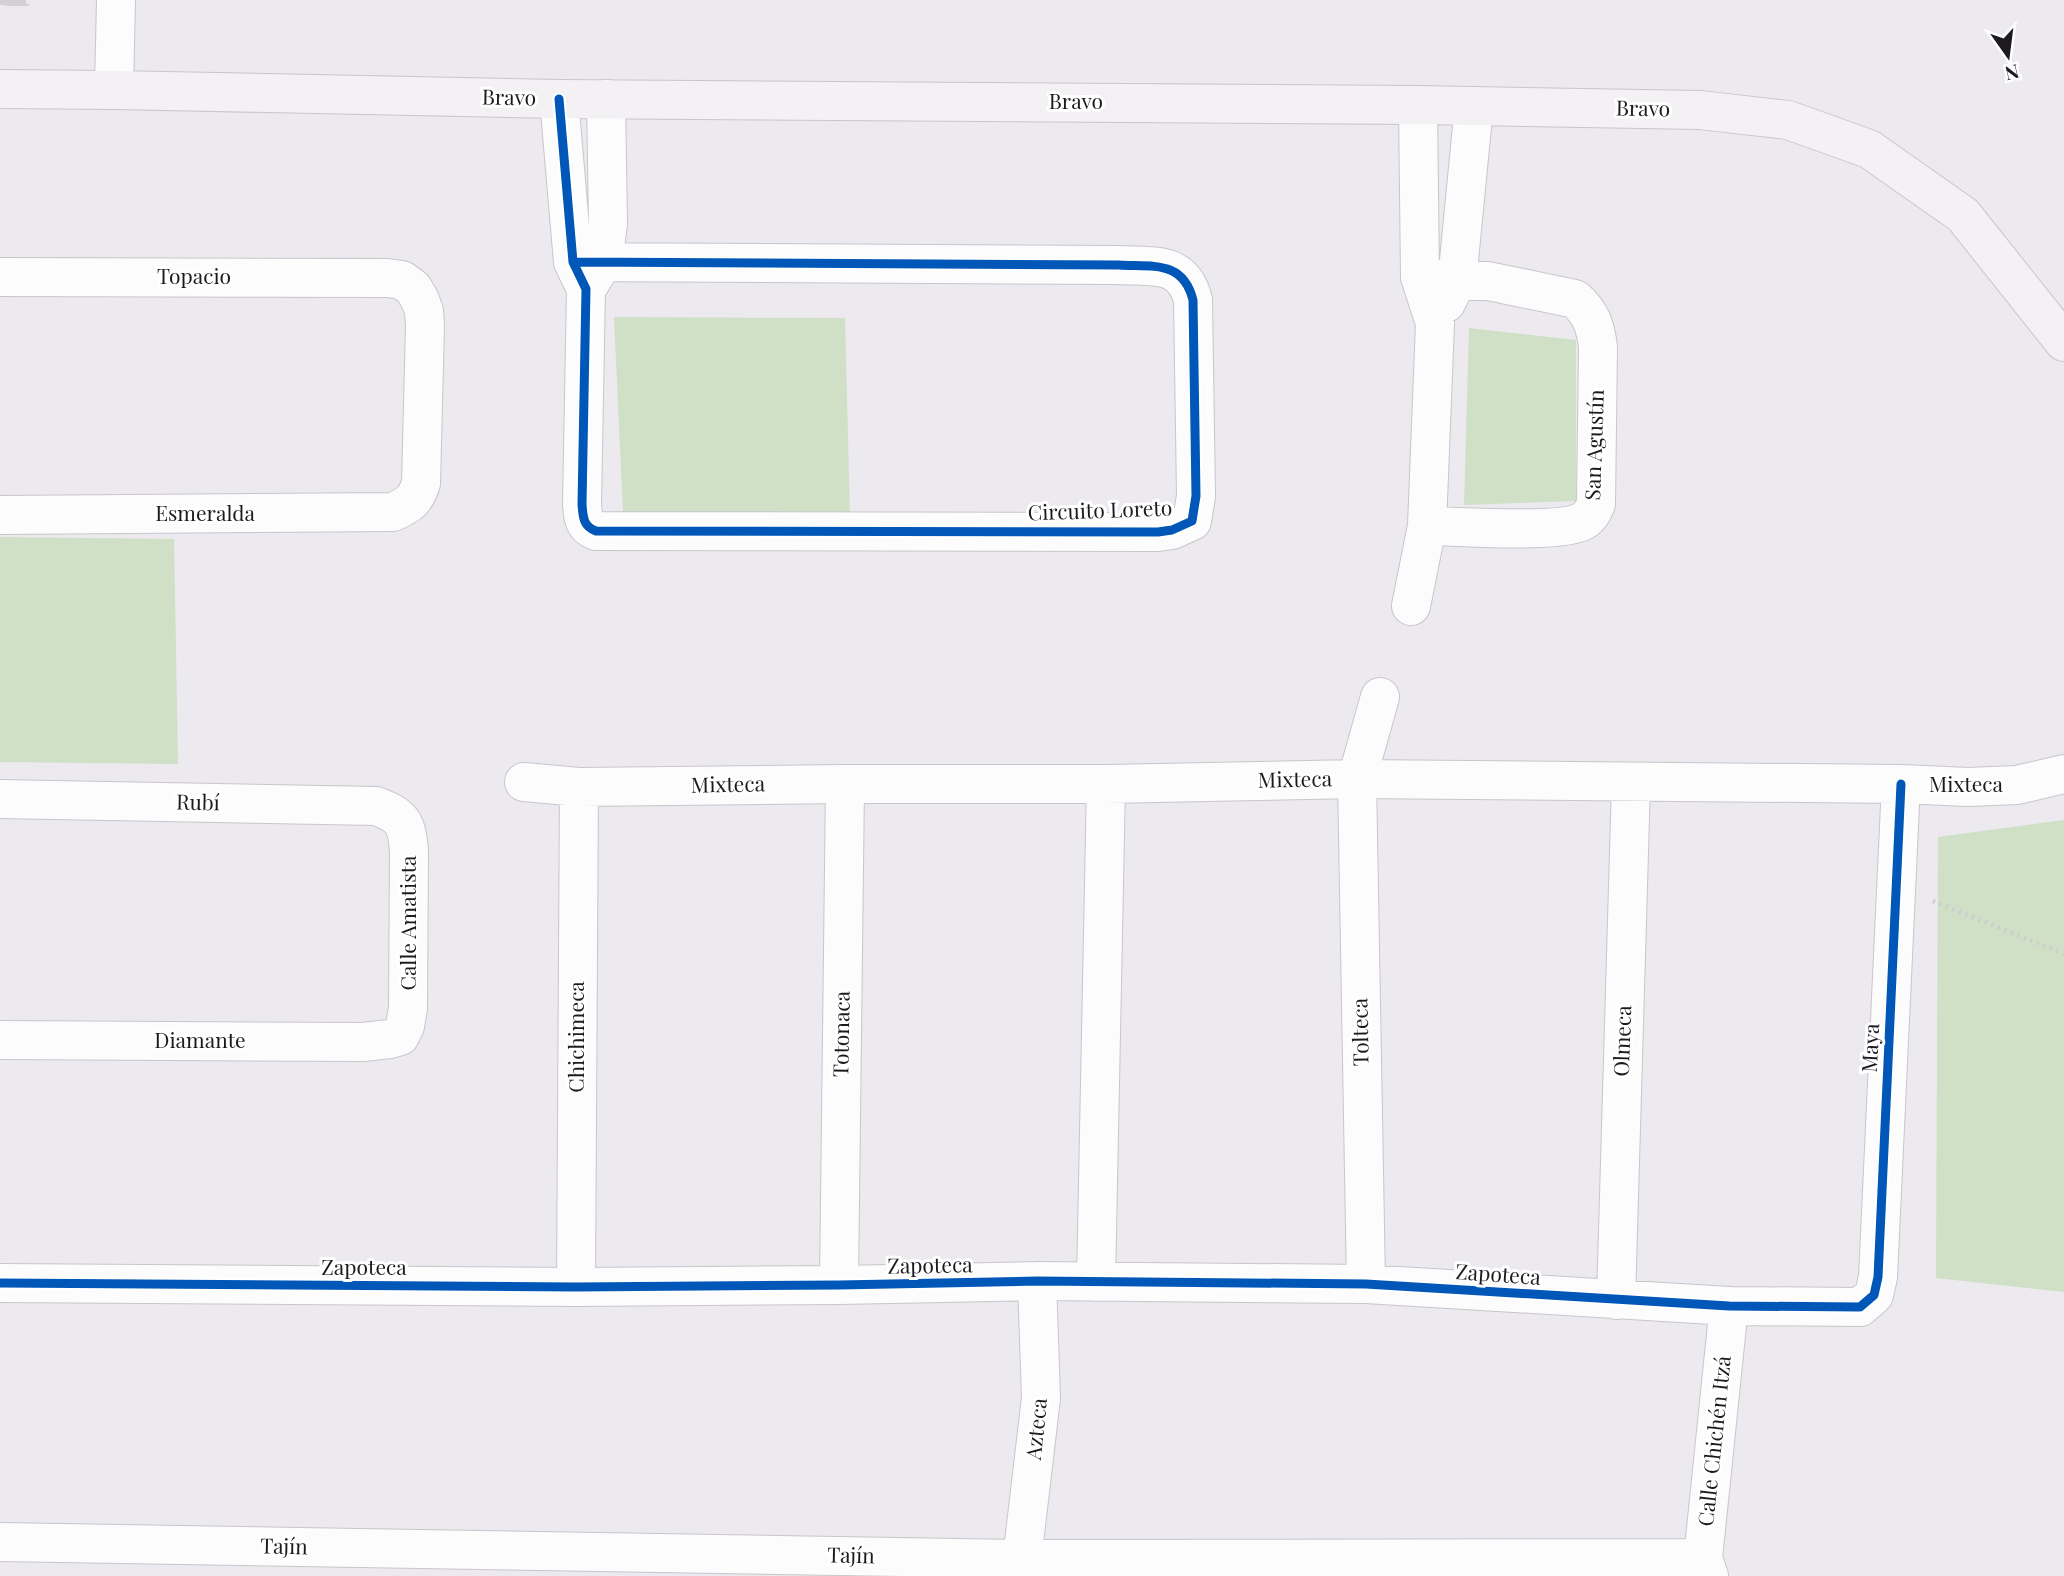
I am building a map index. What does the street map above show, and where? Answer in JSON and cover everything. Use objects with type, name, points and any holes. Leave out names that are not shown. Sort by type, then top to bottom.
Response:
[{"type":"main road","name":"Bravo","points":[[0,89],[559,99],[1418,105],[1700,110],[1788,120],[1869,149],[1963,215],[2064,342]]},
{"type":"street","points":[[114,90],[116,0]]},
{"type":"street","points":[[559,99],[587,271]]},
{"type":"street","points":[[587,271],[608,223],[606,99]]},
{"type":"street","points":[[1411,606],[1427,526],[1435,323],[1420,277],[1418,105]]},
{"type":"street","points":[[1435,323],[1457,281],[1474,106]]},
{"type":"street","name":"Circuito Loreto","points":[[1119,265],[1178,272],[1190,287],[1193,300],[1196,496],[1192,521],[1172,530],[1158,532],[596,531],[585,524],[582,504],[587,271],[1119,265]]},
{"type":"street","name":"Topacio","points":[[0,277],[402,280],[413,288],[421,300],[425,318],[421,482],[416,497],[408,505]]},
{"type":"street","name":"San Agustín","points":[[1420,277],[1488,281],[1575,299],[1586,308],[1596,332],[1598,348],[1596,504],[1592,513],[1583,521],[1559,528],[1427,526]]},
{"type":"street","name":"Esmeralda","points":[[0,515],[374,514],[393,512],[408,505]]},
{"type":"street","name":"Tolteca","points":[[1366,1284],[1357,779],[1380,697]]},
{"type":"street","name":"Mixteca","points":[[524,782],[579,787],[845,783],[1106,785],[1357,779],[1901,784],[1968,787],[2017,785],[2064,774]]},
{"type":"street","name":"Totonaca","points":[[839,1285],[845,783]]},
{"type":"street","name":"Olmeca","points":[[1616,1300],[1631,783]]},
{"type":"street","name":"Maya","points":[[1860,1307],[1874,1295],[1878,1277],[1901,784]]},
{"type":"street","points":[[1096,1282],[1106,785]]},
{"type":"street","name":"Chichimeca","points":[[576,1287],[579,787]]},
{"type":"street","name":"Rubí","points":[[0,799],[376,806],[394,813]]},
{"type":"street","name":"Calle Amatista","points":[[394,813],[404,824],[409,852],[408,1008],[400,1036]]},
{"type":"street","name":"Diamante","points":[[0,1040],[363,1042],[390,1040],[400,1036]]},
{"type":"street","name":"Zapoteca","points":[[0,1283],[576,1287],[1037,1281],[1366,1284],[1729,1306],[1860,1307]]},
{"type":"street","name":"Azteca","points":[[1021,1568],[1041,1398],[1037,1281]]},
{"type":"street","name":"Calle Chichén Itzá","points":[[1706,1567],[1729,1306]]},
{"type":"street","name":"Tajín","points":[[0,1542],[1021,1568],[1706,1567]]},
{"type":"path","points":[[1896,886],[2064,954]]},
{"type":"green space","points":[[614,317],[845,318],[850,517],[623,513]]},
{"type":"green space","points":[[1469,328],[1576,340],[1576,501],[1464,505]]},
{"type":"green space","points":[[0,537],[174,539],[178,764],[0,762]]},
{"type":"green space","points":[[2064,820],[2064,1292],[1936,1278],[1938,837]]},
{"type":"building","points":[[0,0],[26,0],[26,5],[0,5]]},
{"type":"cycle path","points":[[559,99],[573,262],[586,289],[582,504],[584,520],[592,529],[1158,532],[1172,530],[1192,521],[1196,496],[1193,300],[1182,278],[1165,268],[1119,265],[573,262]]},
{"type":"cycle path","points":[[0,1283],[576,1287],[1037,1281],[1366,1284],[1729,1306],[1860,1307],[1874,1295],[1878,1277],[1901,784]]}]
